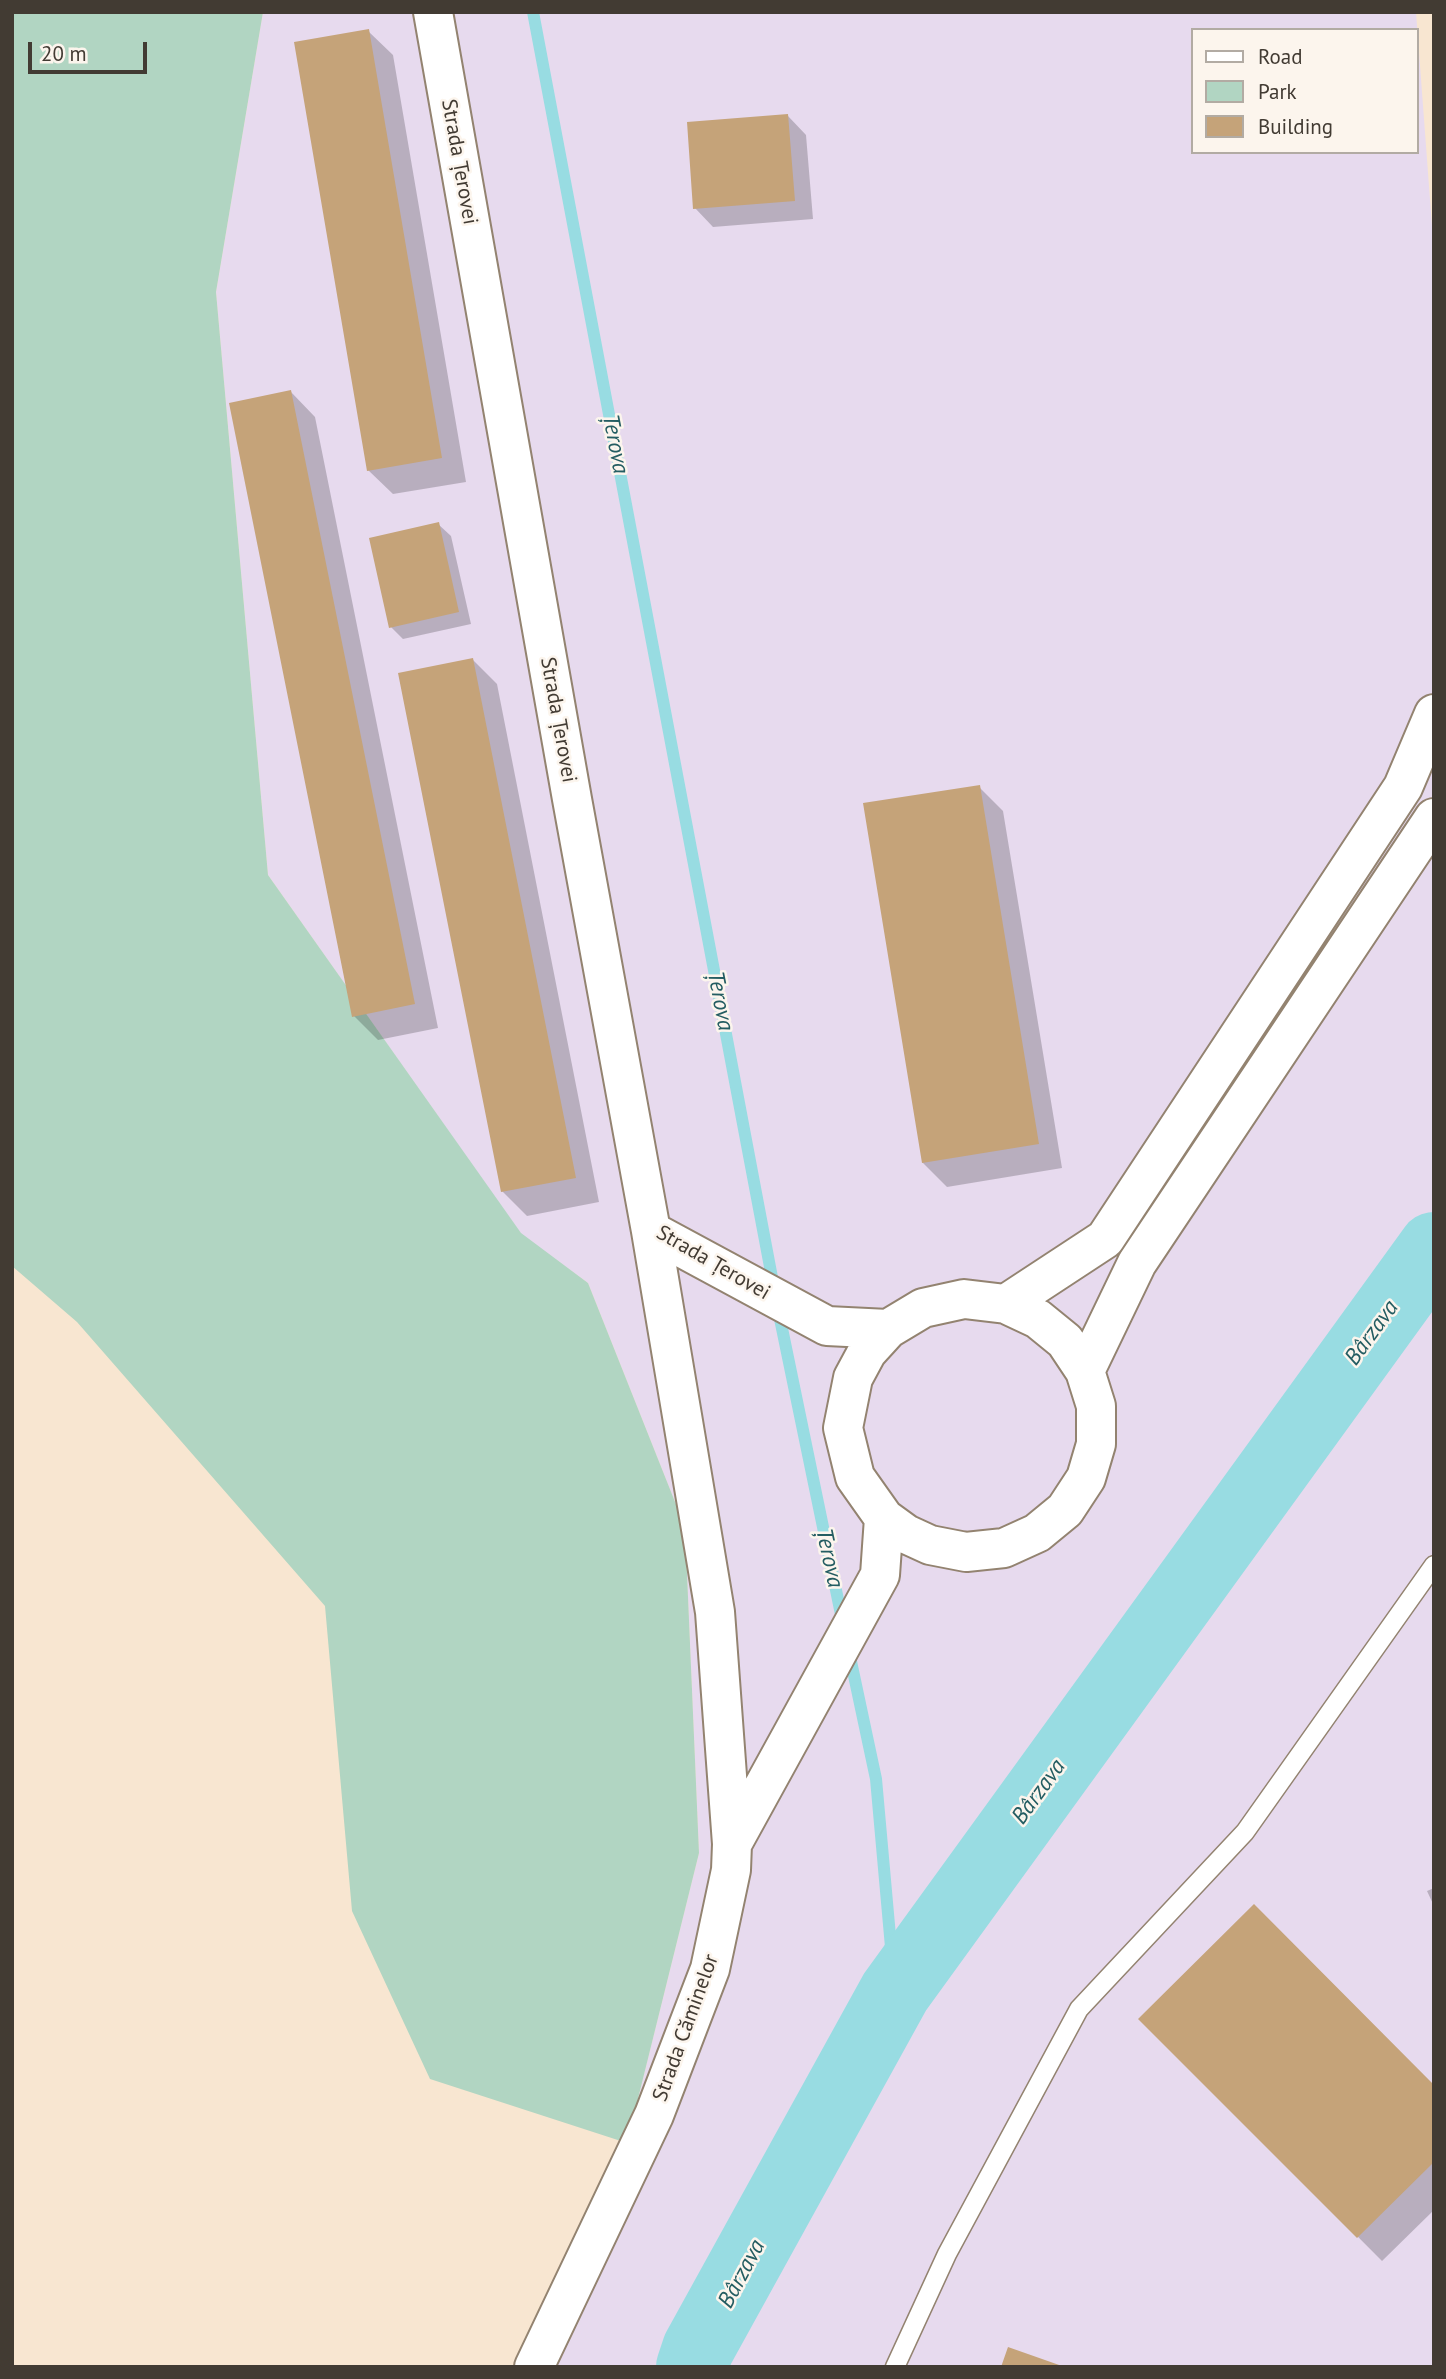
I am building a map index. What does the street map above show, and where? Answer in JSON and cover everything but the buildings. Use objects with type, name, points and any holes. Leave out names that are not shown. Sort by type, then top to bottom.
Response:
[{"type":"street","name":"Strada Țerovei","points":[[433,12],[569,786],[651,1231],[820,1322],[888,1329]]},
{"type":"street","points":[[1006,1304],[1105,1239],[1403,787],[1434,714]]},
{"type":"street","points":[[1085,1371],[1137,1263],[1434,818]]},
{"type":"street","points":[[651,1231],[715,1612],[732,1844]]},
{"type":"street","points":[[964,1299],[1006,1304],[1038,1319],[1065,1341],[1085,1371],[1096,1406],[1096,1444],[1086,1479],[1065,1510],[1037,1533],[1003,1548],[967,1552],[930,1545],[906,1534],[884,1518],[855,1477],[844,1428],[853,1378],[867,1352],[888,1329],[923,1308],[964,1299]]},
{"type":"street","points":[[820,1322],[853,1378]]},
{"type":"street","name":"Strada Căminelor","points":[[534,2367],[654,2115],[710,1969],[732,1870],[732,1844],[875,1585],[884,1518]]},
{"type":"street","name":"Strada Căminelor","points":[[875,1585],[930,1545]]},
{"type":"lane","points":[[895,2367],[947,2254],[1079,2009],[1245,1832],[1434,1565]]},
{"type":"shaded area","points":[[263,12],[1416,12],[1417,28],[1190,28],[1190,154],[1418,154],[1418,39],[1434,253],[1434,2367],[514,2367],[627,2143],[699,1853],[685,1527],[588,1283],[521,1234],[268,875],[216,292]]},
{"type":"green space","points":[[12,12],[263,12],[216,292],[268,875],[521,1233],[588,1283],[685,1527],[699,1853],[627,2143],[430,2079],[352,1911],[325,1606],[77,1322],[12,1266]]},
{"type":"waterway","name":"Țerova","points":[[533,12],[774,1288]]},
{"type":"waterway","name":"Bârzava","points":[[692,2367],[698,2349],[895,1992],[1434,1248]]},
{"type":"waterway","name":"Țerova","points":[[778,1309],[843,1624]]},
{"type":"waterway","name":"Țerova","points":[[849,1652],[876,1779],[895,1992]]}]
